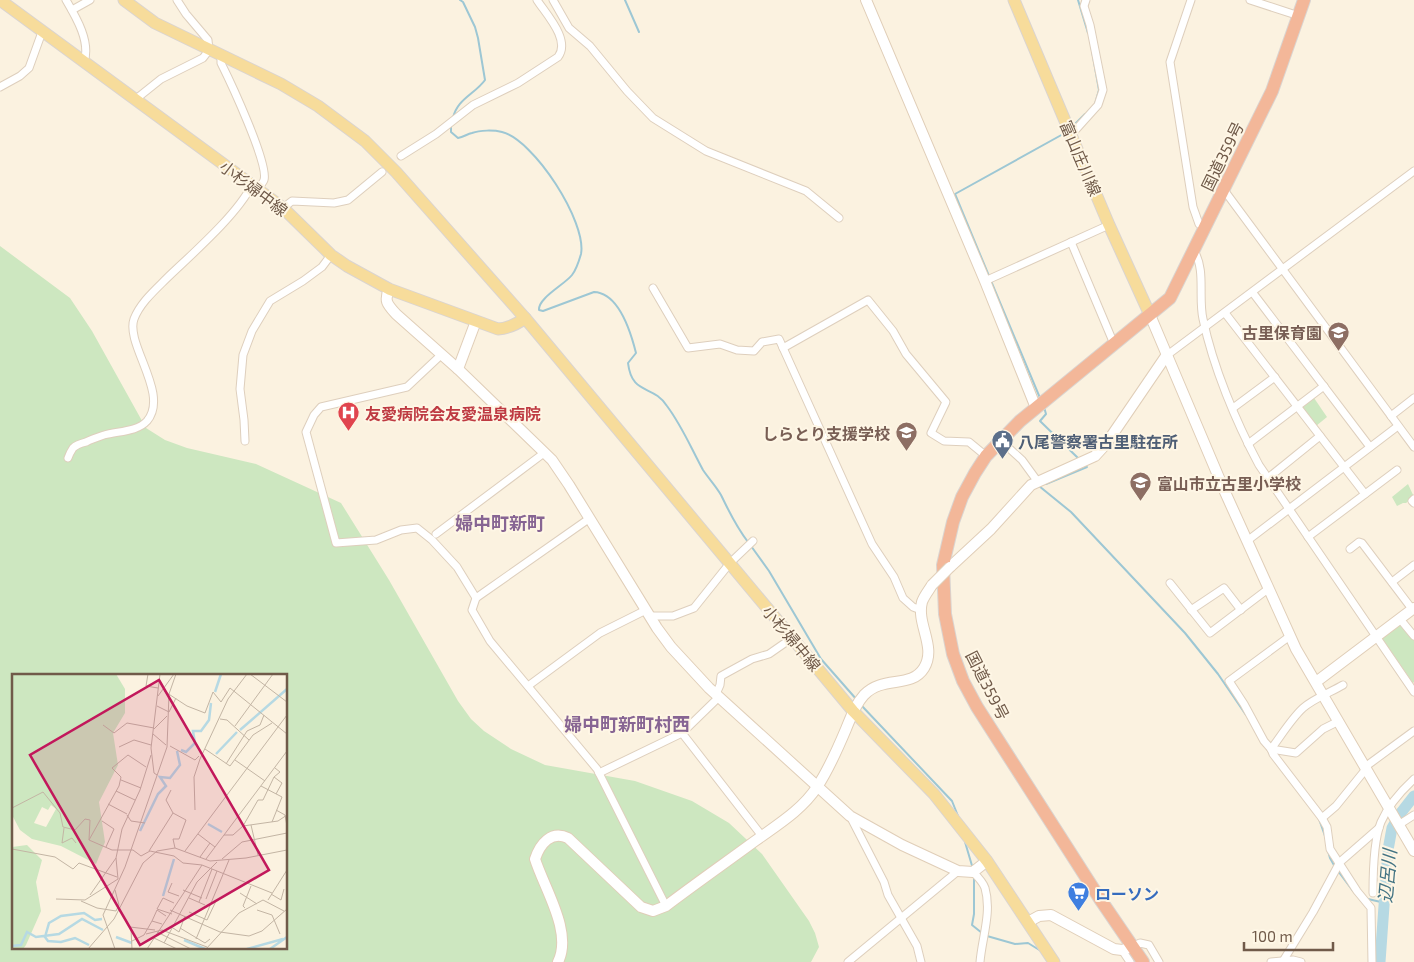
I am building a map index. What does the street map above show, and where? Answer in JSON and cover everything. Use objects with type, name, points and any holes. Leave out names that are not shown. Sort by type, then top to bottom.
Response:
[{"type":"highway","name":"国道359号","points":[[1150,315],[1200,224],[1267,88],[1297,0]]},
{"type":"highway","name":"国道359号","points":[[1143,962],[1127,949],[977,707],[963,681],[953,654],[945,614],[943,565],[953,522],[962,497],[986,456],[1000,440],[1036,408],[1170,298],[1272,90],[1304,0]]},
{"type":"main road","name":"小杉婦中線","points":[[0,0],[283,208],[331,255],[365,277],[389,289],[498,329],[509,328],[525,318]]},
{"type":"main road","name":"小杉婦中線","points":[[124,0],[155,23],[281,84],[318,106],[365,141],[396,172],[525,318],[853,711],[934,794],[987,861],[1054,962]]},
{"type":"main road","name":"富山庄川線","points":[[1014,0],[1109,225],[1150,315]]},
{"type":"street","points":[[66,0],[86,45],[87,55],[84,62]]},
{"type":"street","points":[[72,10],[90,0]]},
{"type":"street","points":[[136,100],[160,79],[203,58],[209,50],[208,40],[177,0]]},
{"type":"street","points":[[401,156],[446,126],[473,105],[500,93],[541,70],[558,57],[561,53],[561,42],[558,32],[537,0]]},
{"type":"street","points":[[552,0],[569,28],[590,46],[627,92],[653,118],[706,151],[806,191],[839,218]]},
{"type":"street","points":[[866,0],[985,280],[1036,408]]},
{"type":"street","points":[[1191,0],[1170,62],[1192,206],[1200,224]]},
{"type":"street","points":[[1250,0],[1293,14]]},
{"type":"street","points":[[1071,135],[1098,105],[1102,90],[1084,2]]},
{"type":"street","points":[[0,87],[20,76],[29,68],[42,32]]},
{"type":"street","points":[[68,458],[74,448],[81,444],[103,435],[136,428],[148,420],[152,412],[151,386],[146,366],[134,340],[132,329],[134,320],[147,298],[264,180],[264,168],[241,106],[221,63],[221,56]]},
{"type":"street","points":[[558,962],[563,950],[562,937],[552,901],[535,858],[538,850],[547,839],[555,835],[562,835],[568,838],[641,907],[653,911],[666,906],[795,811],[817,787],[853,711],[864,696],[884,683],[906,681],[924,669],[929,649],[922,625],[921,610],[923,600],[932,585],[991,529],[1031,486],[1095,456],[1106,444],[1166,356],[1205,329],[1414,171]]},
{"type":"street","points":[[283,208],[292,201],[334,203],[348,200],[382,172]]},
{"type":"street","points":[[1224,190],[1414,447]]},
{"type":"street","points":[[985,280],[1109,225]]},
{"type":"street","points":[[1071,242],[1114,344]]},
{"type":"street","points":[[1194,251],[1199,260],[1202,316],[1205,329],[1217,368],[1248,444],[1268,478],[1414,692]]},
{"type":"street","points":[[245,441],[240,389],[242,356],[252,331],[270,301],[322,267],[331,255]]},
{"type":"street","points":[[653,288],[688,348],[720,344],[737,350],[754,351],[762,342],[779,339],[872,544],[894,577],[903,598],[913,607],[921,610]]},
{"type":"street","points":[[389,289],[385,298],[386,304],[441,355],[458,368],[552,460],[590,518],[647,614],[671,647],[717,695],[850,816],[902,845],[958,871],[973,872],[987,861]]},
{"type":"street","points":[[1253,293],[1370,447]]},
{"type":"street","points":[[783,348],[868,300],[893,331],[906,354],[946,402],[931,433],[944,440],[969,442],[986,456]]},
{"type":"street","points":[[1225,313],[1365,494]]},
{"type":"street","points":[[1150,315],[1166,356],[1290,636],[1414,851]]},
{"type":"street","points":[[458,368],[476,321]]},
{"type":"street","points":[[441,355],[407,387],[321,407],[314,415],[306,432],[336,543],[376,540],[401,530],[417,528],[432,540],[457,567],[476,598]]},
{"type":"street","points":[[1233,408],[1274,377]]},
{"type":"street","points":[[1248,444],[1324,386]]},
{"type":"street","points":[[1391,416],[1414,398]]},
{"type":"street","points":[[1247,541],[1343,466],[1398,426]]},
{"type":"street","points":[[1268,478],[1320,436]]},
{"type":"street","points":[[1000,440],[1022,460],[1038,482]]},
{"type":"street","points":[[436,534],[544,453]]},
{"type":"street","points":[[1308,537],[1397,470]]},
{"type":"street","points":[[1414,499],[1412,501],[1414,503]]},
{"type":"street","points":[[590,518],[476,598],[472,610],[490,641],[599,773],[666,906]]},
{"type":"street","points":[[528,686],[600,633],[647,614],[673,616],[694,608],[730,563],[754,541]]},
{"type":"street","points":[[1316,682],[1413,609],[1362,543],[1359,542],[1350,549]]},
{"type":"street","points":[[1392,582],[1414,565]]},
{"type":"street","points":[[1170,583],[1210,633],[1268,589]]},
{"type":"street","points":[[1191,610],[1224,588],[1241,610]]},
{"type":"street","points":[[1400,619],[1414,636]]},
{"type":"street","points":[[1290,636],[1230,681],[1264,741],[1271,749],[1272,754],[1322,818],[1327,827],[1330,849],[1338,864],[1371,908],[1372,962]]},
{"type":"street","points":[[599,773],[682,733],[717,695],[721,676],[752,659],[769,654],[792,638]]},
{"type":"street","points":[[1271,749],[1302,709],[1344,685]]},
{"type":"street","points":[[1271,749],[1296,753],[1323,730],[1339,721]]},
{"type":"street","points":[[1322,818],[1336,806],[1366,768],[1414,731]]},
{"type":"street","points":[[682,733],[762,836]]},
{"type":"street","points":[[1372,893],[1379,828],[1389,808],[1414,779]]},
{"type":"street","points":[[1400,824],[1414,815]]},
{"type":"street","points":[[850,816],[884,882],[888,895],[917,946],[921,962]]},
{"type":"street","points":[[1283,961],[1313,912],[1338,864],[1379,828]]},
{"type":"street","points":[[848,962],[958,871]]},
{"type":"street","points":[[973,872],[984,886],[986,903],[986,932],[982,943],[980,962]]},
{"type":"street","points":[[1028,922],[1039,916],[1051,915],[1114,949],[1127,949],[1140,944],[1149,945],[1159,962]]},
{"type":"street","points":[[1127,949],[1130,962]]},
{"type":"street","points":[[1271,962],[1293,960],[1301,962]]},
{"type":"green space","points":[[0,246],[70,298],[92,331],[146,428],[165,440],[187,448],[256,464],[341,503],[389,580],[458,701],[471,719],[484,731],[511,749],[545,765],[635,781],[692,801],[729,823],[762,854],[809,921],[819,947],[811,962],[0,962]]},
{"type":"green space","points":[[1314,398],[1327,417],[1316,426],[1302,407]]},
{"type":"green space","points":[[1408,484],[1414,497],[1406,503],[1397,506],[1392,497]]},
{"type":"green space","points":[[1400,622],[1414,640],[1413,683],[1381,637]]},
{"type":"waterway","points":[[453,118],[455,111],[462,101],[485,80],[475,27],[463,2],[460,0]]},
{"type":"waterway","points":[[625,0],[639,32]]},
{"type":"waterway","points":[[1078,0],[1088,33]]},
{"type":"waterway","points":[[1091,45],[1099,90],[1095,104]]},
{"type":"waterway","points":[[1072,127],[1085,114]]},
{"type":"waterway","points":[[451,125],[451,132],[458,138],[475,132],[487,131],[502,132],[515,138],[529,150],[556,184],[576,223],[581,240],[581,254],[572,275],[547,296],[540,305],[539,310],[543,311],[594,292],[603,294],[617,306],[627,325],[636,353],[628,363],[634,381],[656,395],[667,406],[682,429],[703,470],[719,492],[748,542]]},
{"type":"waterway","points":[[989,276],[955,194],[1065,133]]},
{"type":"waterway","points":[[991,281],[1040,398]]},
{"type":"waterway","points":[[1044,407],[1046,414],[1040,421],[1079,459]]},
{"type":"waterway","points":[[1046,484],[1087,467],[1084,465]]},
{"type":"waterway","points":[[1039,486],[1071,512],[1185,633],[1218,674],[1246,715]]},
{"type":"waterway","points":[[751,546],[769,571],[821,659],[857,700]]},
{"type":"waterway","points":[[861,705],[952,801],[958,816]]},
{"type":"waterway","name":"辺呂川","points":[[1380,962],[1388,850],[1392,828],[1414,796]]},
{"type":"waterway","points":[[1319,819],[1325,836]]},
{"type":"waterway","points":[[965,842],[973,869]]},
{"type":"waterway","points":[[1328,851],[1335,867]]},
{"type":"waterway","points":[[1338,871],[1353,891]]},
{"type":"waterway","points":[[974,876],[974,914],[972,925],[982,933]]},
{"type":"waterway","points":[[1368,899],[1385,903]]},
{"type":"waterway","points":[[987,936],[1015,944],[1028,943],[1041,951]]},
{"type":"place","name":"古里保育園","points":[[1338,351]]},
{"type":"place","name":"友愛病院会友愛温泉病院","points":[[349,432]]},
{"type":"place","name":"しらとり支援学校","points":[[906,452]]},
{"type":"place","name":"八尾警察署古里駐在所","points":[[1002,460]]},
{"type":"place","name":"富山市立古里小学校","points":[[1141,502]]},
{"type":"place","name":"ローソン","points":[[1079,912]]},
{"type":"district","name":"婦中町新町","points":[[500,523]]},
{"type":"district","name":"婦中町新町村西","points":[[627,724]]}]
